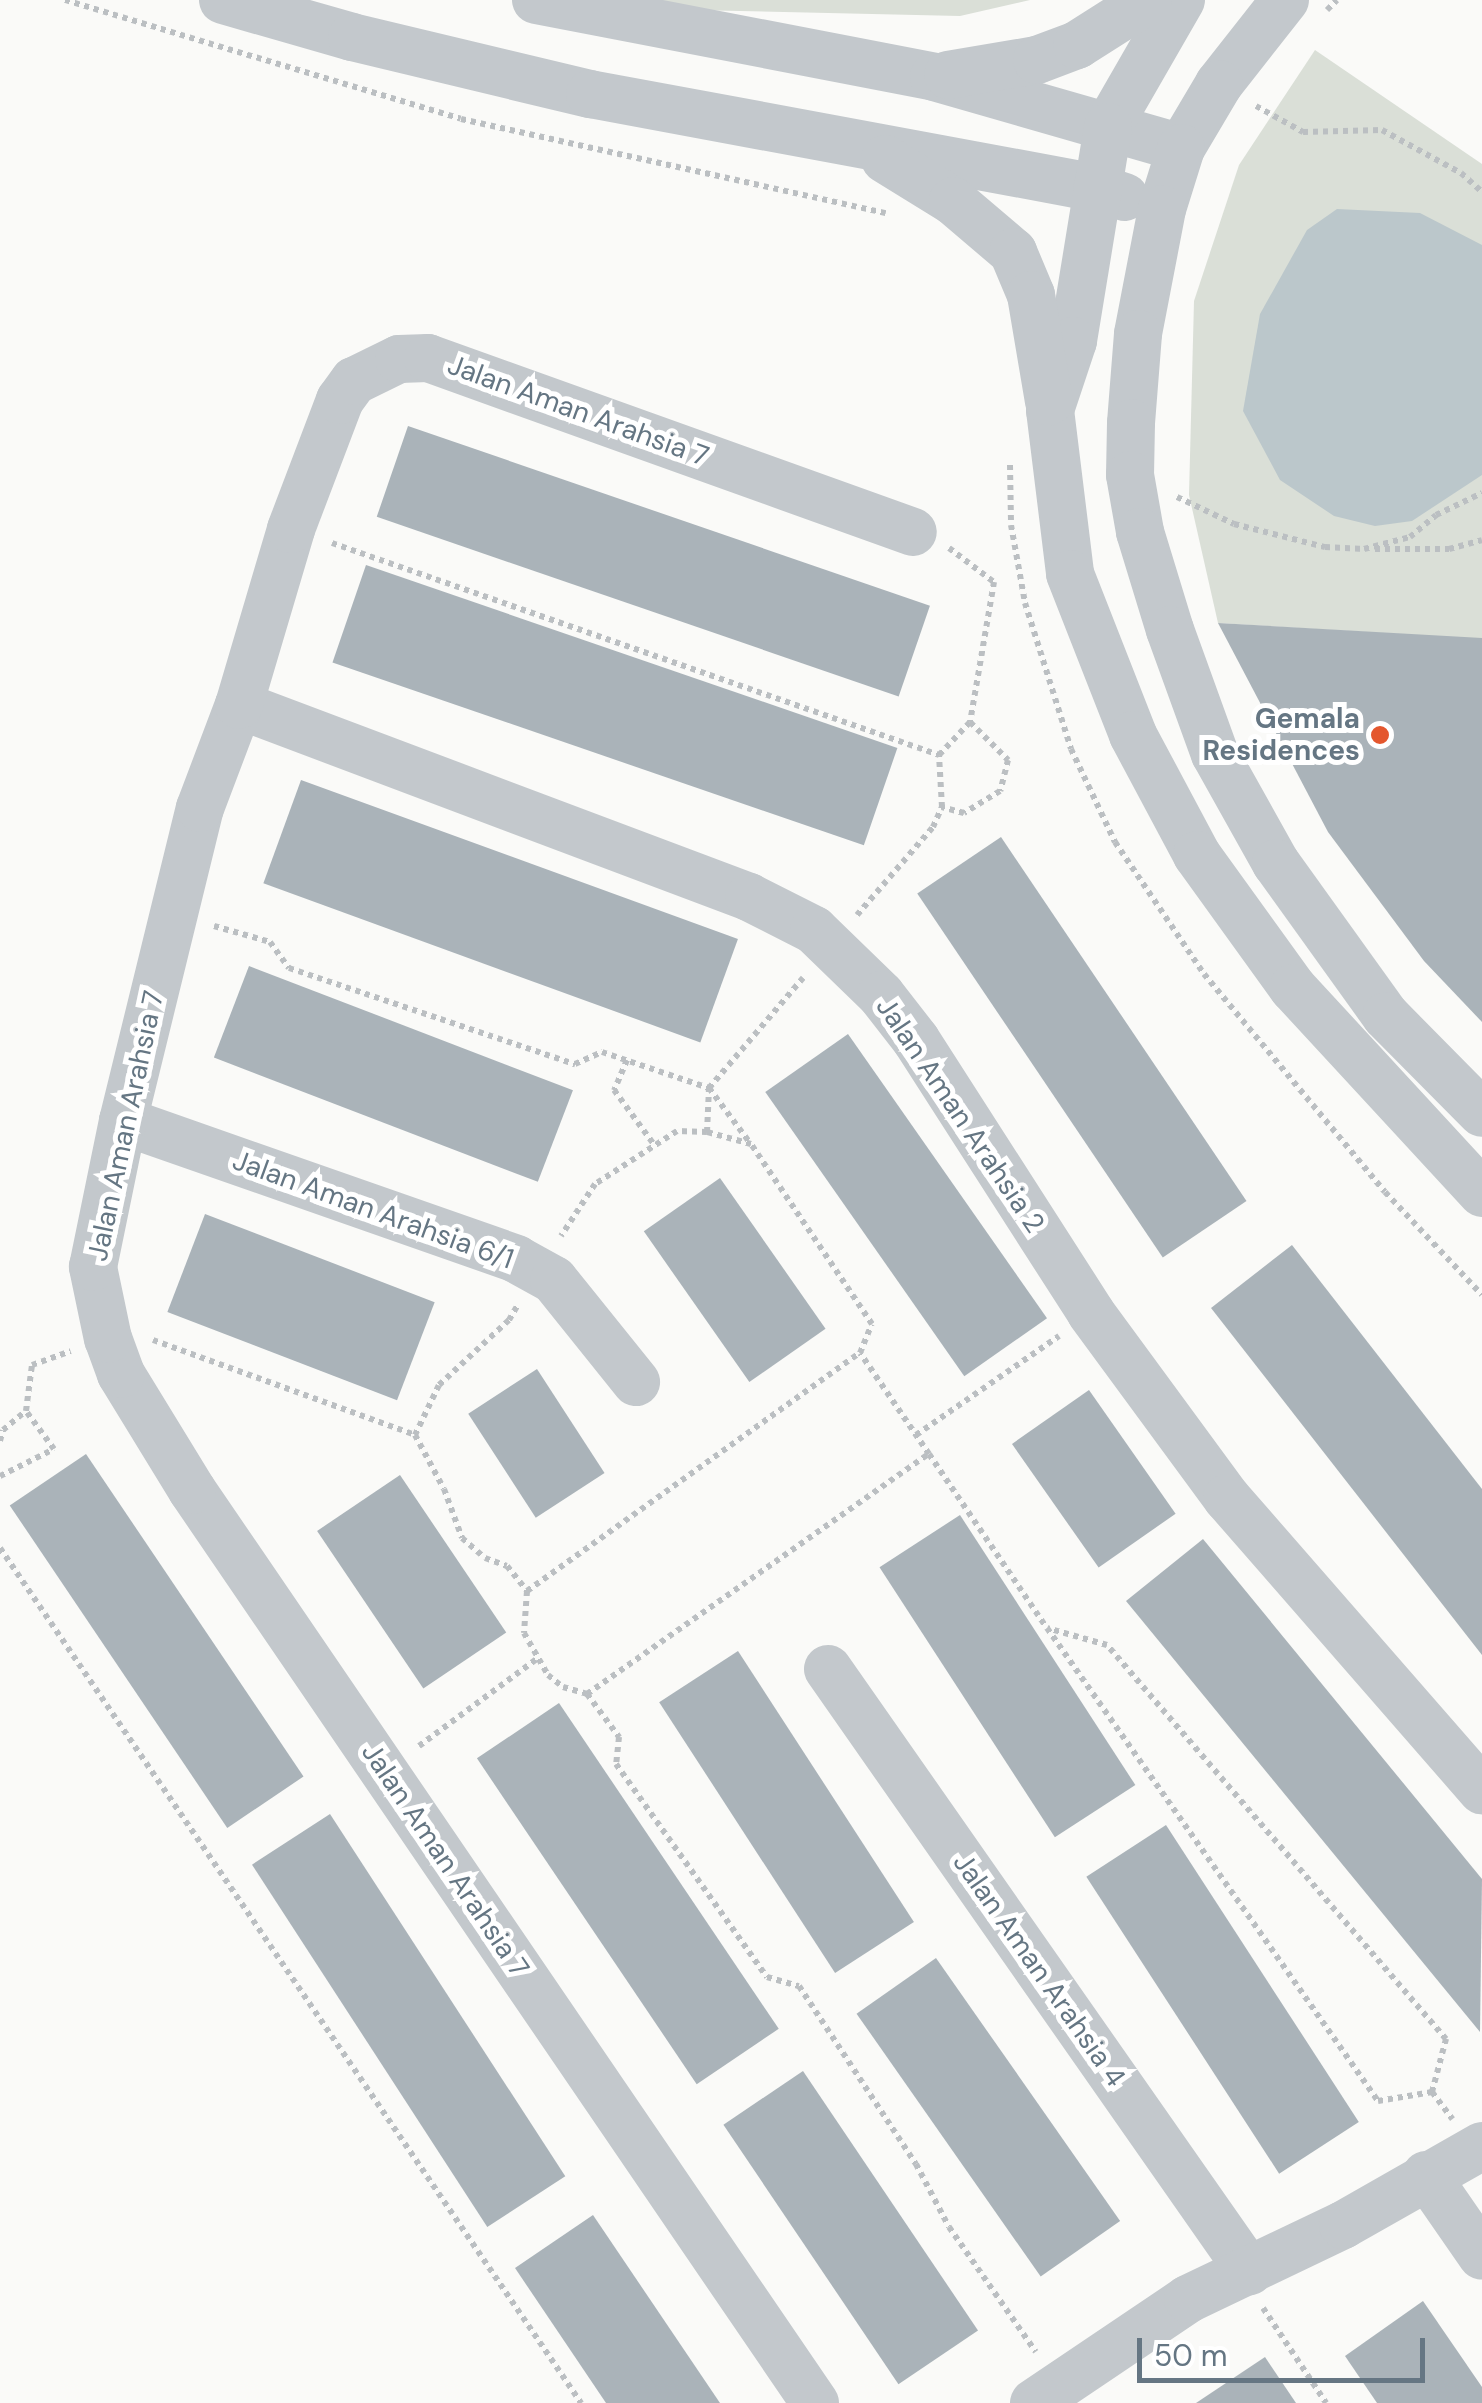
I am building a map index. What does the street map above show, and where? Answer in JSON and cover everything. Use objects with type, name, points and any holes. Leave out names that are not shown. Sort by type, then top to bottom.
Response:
[{"type":"street","points":[[223,0],[352,37],[590,94],[1097,188],[1162,209]]},
{"type":"street","points":[[536,0],[934,77],[1182,148]]},
{"type":"street","points":[[934,77],[1050,55],[1077,45],[1148,0]]},
{"type":"street","points":[[1050,410],[1073,341],[1108,127],[1181,0]]},
{"type":"street","points":[[1302,8],[1219,84],[1182,148],[1162,209],[1138,334],[1130,475],[1140,532],[1170,630],[1216,754],[1276,863],[1386,1016],[1482,1113]]},
{"type":"street","points":[[866,146],[953,202],[1013,252],[1030,295],[1050,410],[1070,574],[1133,735],[1197,855],[1294,988],[1482,1193]]},
{"type":"street","name":"Jalan Aman Arahsia 7","points":[[814,2403],[192,1490],[121,1374],[108,1339],[93,1267],[123,1120],[200,808],[239,705],[291,528],[340,400],[354,381],[399,359],[428,358],[914,532]]},
{"type":"street","name":"Jalan Aman Arahsia 2","points":[[239,705],[749,897],[786,912],[831,945],[881,995],[916,1040],[1091,1314],[1227,1498],[1482,1790]]},
{"type":"street","name":"Jalan Aman Arahsia 6/1","points":[[123,1120],[516,1259],[554,1280],[636,1382]]},
{"type":"street","name":"Jalan Aman Arahsia 4","points":[[828,1669],[1245,2274]]},
{"type":"street","points":[[1062,2393],[1188,2300],[1343,2226],[1482,2146]]},
{"type":"street","points":[[1426,2175],[1482,2256]]},
{"type":"path","points":[[1302,8],[1337,0]]},
{"type":"path","points":[[1244,116],[1260,89]]},
{"type":"path","points":[[1250,104],[1303,132],[1382,130],[1462,173],[1482,192]]},
{"type":"path","points":[[1172,510],[1168,492],[1234,524],[1325,547],[1449,549],[1482,540]]},
{"type":"path","points":[[1364,549],[1410,537],[1436,515],[1482,493]]},
{"type":"path","points":[[291,528],[939,755]]},
{"type":"path","points":[[708,1132],[709,1088],[908,858],[942,806],[939,755],[970,722],[994,582],[934,537],[914,532]]},
{"type":"path","points":[[942,806],[964,813],[1000,791],[1008,760],[970,722]]},
{"type":"path","points":[[173,914],[270,942],[289,968],[575,1064],[602,1052],[709,1088],[751,1144]]},
{"type":"path","points":[[628,1060],[614,1090],[653,1143]]},
{"type":"path","points":[[916,1434],[1091,1314]]},
{"type":"path","points":[[0,1441],[3,1430],[26,1410],[32,1365],[137,1330],[176,1350],[415,1435]]},
{"type":"path","points":[[526,1591],[860,1352]]},
{"type":"path","points":[[0,1476],[54,1449],[26,1410]]},
{"type":"path","points":[[928,1454],[1048,1628],[1378,2101],[1432,2092],[1446,2039],[1107,1645],[1048,1628]]},
{"type":"path","points":[[0,1548],[580,2403]]},
{"type":"path","points":[[385,1771],[538,1658]]},
{"type":"path","points":[[587,1694],[620,1738],[616,1764],[767,1977],[800,1986],[916,2164],[949,2228],[1062,2393]]},
{"type":"path","points":[[1245,2274],[1326,2403]]},
{"type":"shaded area","points":[[636,0],[1030,0],[960,16],[692,10]]},
{"type":"shaded area","points":[[1315,50],[1482,164],[1482,639],[1218,623],[1189,495],[1194,301],[1239,165]]},
{"type":"shaded area","points":[[1337,209],[1420,213],[1482,245],[1482,475],[1412,521],[1375,526],[1334,516],[1280,480],[1243,411],[1260,314],[1307,230]]},
{"type":"building","points":[[408,426],[930,606],[899,696],[377,517]]},
{"type":"building","points":[[366,565],[897,748],[864,845],[332,662]]},
{"type":"building","name":"Gemala Residences","points":[[1218,623],[1482,638],[1482,1022],[1424,961],[1328,832]]},
{"type":"building","points":[[301,780],[738,939],[700,1042],[263,883]]},
{"type":"building","points":[[1001,837],[1246,1201],[1163,1257],[917,893]]},
{"type":"building","points":[[249,966],[573,1090],[538,1182],[214,1057]]},
{"type":"building","points":[[848,1034],[1047,1318],[964,1376],[765,1092]]},
{"type":"building","points":[[720,1178],[826,1329],[749,1382],[644,1231]]},
{"type":"building","points":[[205,1214],[435,1302],[397,1400],[167,1312]]},
{"type":"building","points":[[1292,1245],[1482,1489],[1482,1655],[1211,1308]]},
{"type":"building","points":[[537,1369],[605,1473],[536,1518],[468,1414]]},
{"type":"building","points":[[1089,1390],[1176,1514],[1099,1568],[1012,1444]]},
{"type":"building","points":[[86,1454],[304,1776],[227,1828],[10,1505]]},
{"type":"building","points":[[400,1475],[506,1633],[423,1688],[317,1531]]},
{"type":"building","points":[[960,1515],[1135,1785],[1055,1837],[879,1567]]},
{"type":"building","points":[[1203,1539],[1482,1879],[1480,2032],[1126,1601]]},
{"type":"building","points":[[738,1651],[914,1922],[835,1973],[659,1702]]},
{"type":"building","points":[[559,1703],[779,2029],[697,2084],[477,1758]]},
{"type":"building","points":[[330,1814],[565,2176],[487,2227],[252,1865]]},
{"type":"building","points":[[1166,1825],[1359,2122],[1279,2174],[1086,1877]]},
{"type":"building","points":[[936,1958],[1120,2221],[1041,2277],[857,2014]]},
{"type":"building","points":[[803,2071],[978,2330],[898,2384],[723,2125]]},
{"type":"building","points":[[593,2215],[720,2403],[606,2403],[515,2268]]},
{"type":"building","points":[[1423,2301],[1482,2387],[1482,2403],[1377,2403],[1345,2356]]},
{"type":"building","points":[[1265,2357],[1296,2403],[1196,2403]]},
{"type":"place","name":"Gemala Residences","points":[[1380,735]]}]
